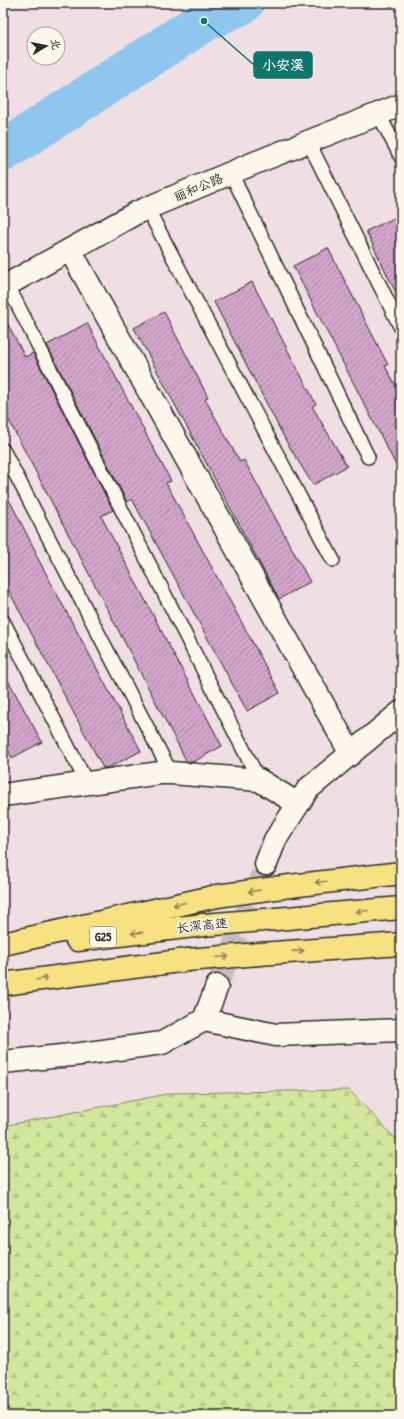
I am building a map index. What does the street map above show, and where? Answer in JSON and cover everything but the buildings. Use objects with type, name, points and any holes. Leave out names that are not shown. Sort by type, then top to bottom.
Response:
[{"type":"highway","points":[[3,944],[217,896],[401,873]]},
{"type":"highway","name":"长深高速","points":[[3,949],[203,925],[401,908]]},
{"type":"highway","points":[[3,984],[187,960],[401,944]]},
{"type":"street","name":"丽和公路","points":[[5,286],[147,208],[308,142],[401,106]]},
{"type":"street","points":[[70,250],[351,754]]},
{"type":"street","points":[[266,864],[275,840],[308,788],[401,712]]},
{"type":"street","points":[[3,795],[160,773],[259,780],[298,804]]},
{"type":"street","points":[[3,1062],[162,1043],[204,1020],[217,986]]},
{"type":"street","points":[[204,1020],[276,1035],[401,1030]]},
{"type":"lane","points":[[378,114],[401,157]]},
{"type":"lane","points":[[308,142],[401,328]]},
{"type":"lane","points":[[231,173],[368,457]]},
{"type":"lane","points":[[147,208],[333,560]]},
{"type":"lane","points":[[5,286],[259,780]]},
{"type":"lane","points":[[3,450],[171,774]]},
{"type":"lane","points":[[3,621],[87,783]]},
{"type":"green space","points":[[349,1090],[395,1138],[401,1139],[401,1416],[3,1416],[3,1126],[172,1093]]},
{"type":"waterway","points":[[3,151],[204,21],[243,3]]},
{"type":"tunnel","points":[[217,986],[266,864]]},
{"type":"place","name":"小安溪","points":[[204,21]]}]
